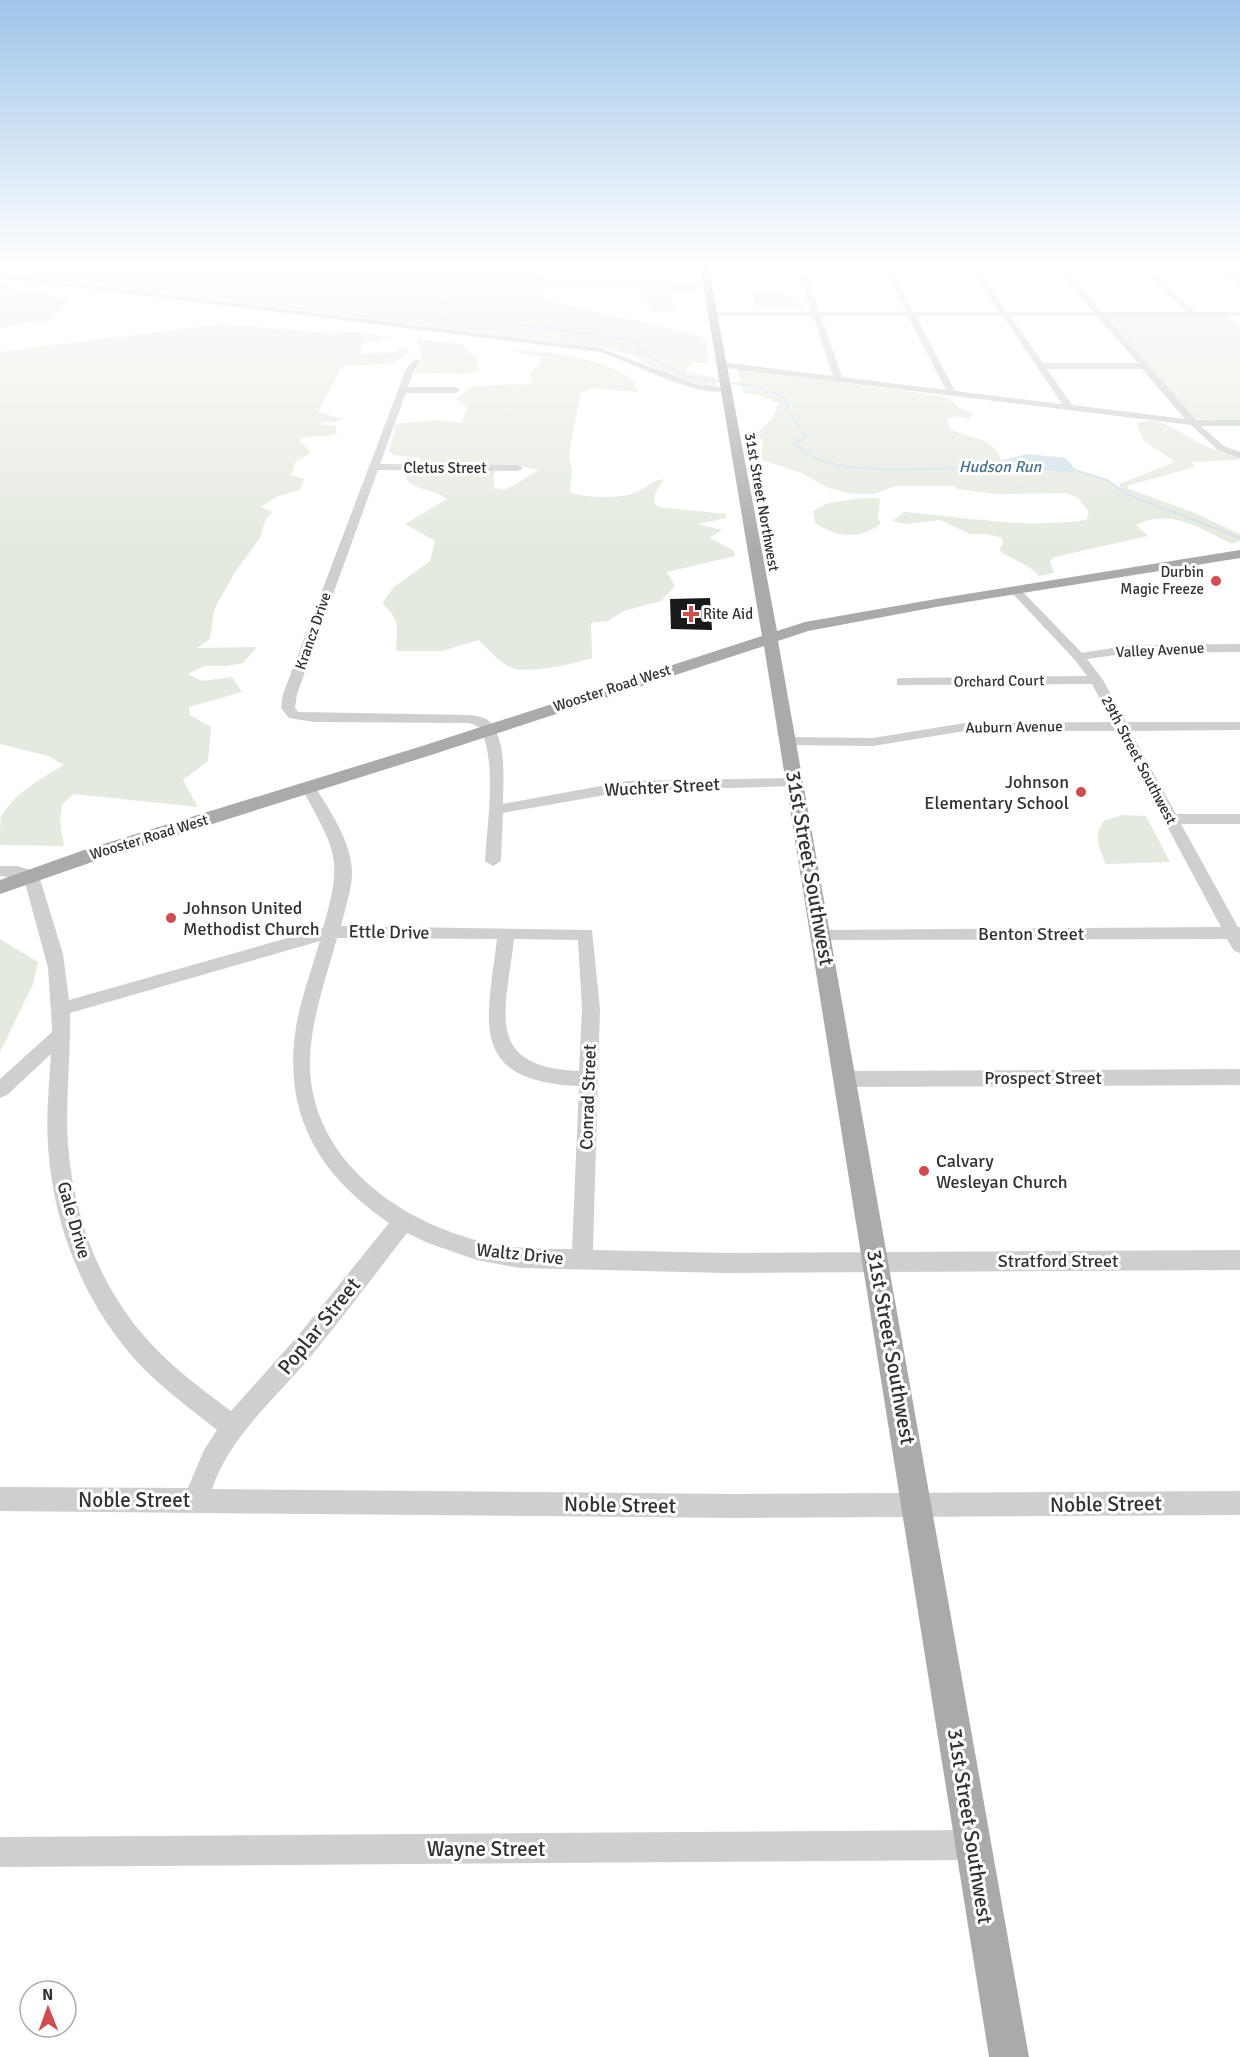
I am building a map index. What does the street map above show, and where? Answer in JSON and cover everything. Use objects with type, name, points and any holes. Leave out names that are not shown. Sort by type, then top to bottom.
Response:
[{"type":"main road","name":"31st Street Northwest","points":[[720,361],[770,638]]},
{"type":"main road","name":"Wooster Road West","points":[[0,887],[828,621],[1240,554]]},
{"type":"main road","points":[[1210,560],[1240,570]]},
{"type":"main road","name":"31st Street Southwest","points":[[770,638],[1009,2057]]},
{"type":"street","name":"Krancz Drive","points":[[418,361],[411,369],[372,467],[290,694],[288,708],[294,715],[314,718],[469,718],[484,724],[488,730]]},
{"type":"street","points":[[636,361],[679,383],[724,385]]},
{"type":"street","points":[[832,361],[838,378]]},
{"type":"street","points":[[935,361],[952,393]]},
{"type":"street","points":[[1038,361],[1069,407]]},
{"type":"street","points":[[1140,361],[1215,444],[1240,456]]},
{"type":"street","points":[[721,365],[1194,423],[1240,423]]},
{"type":"street","points":[[1041,366],[1144,366]]},
{"type":"street","points":[[403,390],[456,390]]},
{"type":"street","name":"Cletus Street","points":[[372,467],[518,468]]},
{"type":"street","name":"29th Street Southwest","points":[[1016,590],[1079,657],[1096,680],[1238,938]]},
{"type":"street","name":"Valley Avenue","points":[[1079,657],[1130,649],[1240,648]]},
{"type":"street","name":"Orchard Court","points":[[902,682],[1096,680]]},
{"type":"street","name":"Auburn Avenue","points":[[789,741],[873,742],[965,727],[1240,726]]},
{"type":"street","points":[[488,730],[495,765],[493,861]]},
{"type":"street","name":"Wuchter Street","points":[[495,810],[628,786],[795,783]]},
{"type":"street","name":"Waltz Drive","points":[[308,787],[336,843],[343,864],[342,887],[304,1033],[302,1064],[304,1096],[315,1127],[331,1158],[374,1203],[434,1238],[490,1255],[582,1260],[726,1263],[877,1263]]},
{"type":"street","points":[[1171,819],[1240,819]]},
{"type":"street","points":[[0,871],[17,871],[31,876]]},
{"type":"street","name":"Gale Drive","points":[[31,876],[55,957],[60,1009],[60,1167],[68,1213],[90,1271],[116,1316],[150,1359],[232,1427]]},
{"type":"street","name":"Ettle Drive","points":[[60,1009],[331,932],[586,934]]},
{"type":"street","points":[[506,933],[496,1021],[496,1031],[504,1051],[520,1067],[544,1076],[588,1079]]},
{"type":"street","name":"Conrad Street","points":[[582,1260],[591,1009],[586,934]]},
{"type":"street","name":"Benton Street","points":[[822,936],[1238,938]]},
{"type":"street","points":[[0,1090],[60,1035]]},
{"type":"street","name":"Prospect Street","points":[[846,1079],[1240,1077]]},
{"type":"street","name":"Poplar Street","points":[[232,1427],[291,1362],[403,1222]]},
{"type":"street","name":"Stratford Street","points":[[877,1263],[1240,1260]]},
{"type":"street","points":[[196,1501],[209,1462],[232,1427]]},
{"type":"street","name":"Noble Street","points":[[0,1499],[918,1506],[1240,1503]]},
{"type":"street","name":"Wayne Street","points":[[0,1852],[973,1845]]},
{"type":"shaded area","points":[[0,361],[397,361],[392,364],[342,366],[318,412],[342,419],[336,422],[323,422],[320,425],[335,425],[337,434],[299,440],[311,453],[295,462],[291,475],[304,479],[300,490],[276,497],[261,507],[272,512],[265,521],[260,538],[235,572],[214,610],[210,639],[197,648],[257,647],[243,663],[205,666],[188,674],[202,681],[232,677],[242,692],[189,707],[190,715],[211,727],[208,761],[183,780],[198,807],[74,794],[62,804],[60,821],[64,846],[0,845],[1,817],[7,808],[29,787],[64,765],[48,756],[0,744]]},
{"type":"shaded area","points":[[422,361],[477,361],[479,371],[468,374],[412,373]]},
{"type":"shaded area","points":[[591,361],[602,364],[629,377],[639,392],[591,388],[581,392],[569,454],[572,471],[570,492],[593,497],[620,496],[635,493],[664,479],[655,493],[654,503],[659,507],[726,514],[726,518],[698,524],[722,530],[709,538],[733,550],[735,556],[667,572],[675,586],[661,601],[624,611],[608,621],[591,623],[592,658],[551,668],[519,670],[502,662],[479,640],[442,651],[396,651],[395,620],[382,603],[394,587],[430,561],[435,541],[405,524],[447,499],[414,485],[405,478],[412,474],[434,470],[494,470],[494,488],[505,490],[539,470],[520,466],[413,467],[420,462],[420,458],[394,455],[389,451],[396,424],[436,420],[461,423],[467,408],[456,398],[473,386],[533,384],[530,373],[542,362]]},
{"type":"shaded area","points":[[643,361],[709,361],[709,364],[693,362],[686,371],[715,378],[716,387],[674,379]]},
{"type":"shaded area","points":[[1144,361],[1240,361],[1240,421],[1195,419]]},
{"type":"shaded area","points":[[737,368],[948,397],[958,407],[973,413],[970,419],[956,416],[947,419],[950,429],[980,439],[990,445],[997,451],[1007,470],[1043,465],[1069,468],[1104,479],[1120,489],[1119,484],[1175,462],[1143,440],[1137,424],[1144,421],[1159,422],[1237,460],[1192,462],[1195,467],[1130,485],[1127,488],[1195,513],[1240,534],[1240,541],[1232,544],[1196,526],[1173,519],[1149,520],[1136,525],[1148,536],[1054,557],[1050,562],[1054,573],[1039,576],[1030,568],[999,550],[1003,544],[1002,538],[987,534],[970,534],[940,520],[906,524],[892,521],[904,512],[1018,523],[1086,520],[1089,512],[1078,498],[1066,493],[996,494],[957,489],[955,486],[895,486],[874,494],[854,494],[828,488],[802,473],[761,460],[763,443],[758,432],[773,418],[778,404],[762,396],[743,393]]},
{"type":"shaded area","points":[[1028,454],[1066,458],[1074,468],[1073,472],[1008,468],[1001,466],[997,461]]},
{"type":"shaded area","points":[[880,498],[878,519],[881,523],[873,529],[857,535],[848,535],[823,528],[815,523],[813,511],[828,503]]},
{"type":"shaded area","points":[[1123,815],[1146,816],[1170,862],[1106,864],[1099,847],[1099,831],[1105,820]]},
{"type":"shaded area","points":[[0,939],[38,962],[33,984],[0,1052]]},
{"type":"building","name":"Rite Aid","points":[[710,598],[712,630],[671,629],[670,599]]},
{"type":"waterway","name":"Hudson Run","points":[[657,361],[684,376],[758,387],[785,397],[789,410]]},
{"type":"waterway","name":"Hudson Run","points":[[790,413],[806,437],[795,443],[807,454],[827,462],[850,467],[905,470],[1007,467]]},
{"type":"waterway","name":"Hudson Run","points":[[1069,468],[1107,480],[1127,494],[1240,538]]},
{"type":"place","name":"Durbin Magic Freeze","points":[[1216,581]]},
{"type":"place","name":"Rite Aid","points":[[691,614]]},
{"type":"place","name":"Johnson Elementary School","points":[[1081,792]]},
{"type":"place","name":"Johnson United Methodist Church","points":[[171,918]]},
{"type":"place","name":"Calvary Wesleyan Church","points":[[924,1171]]}]
